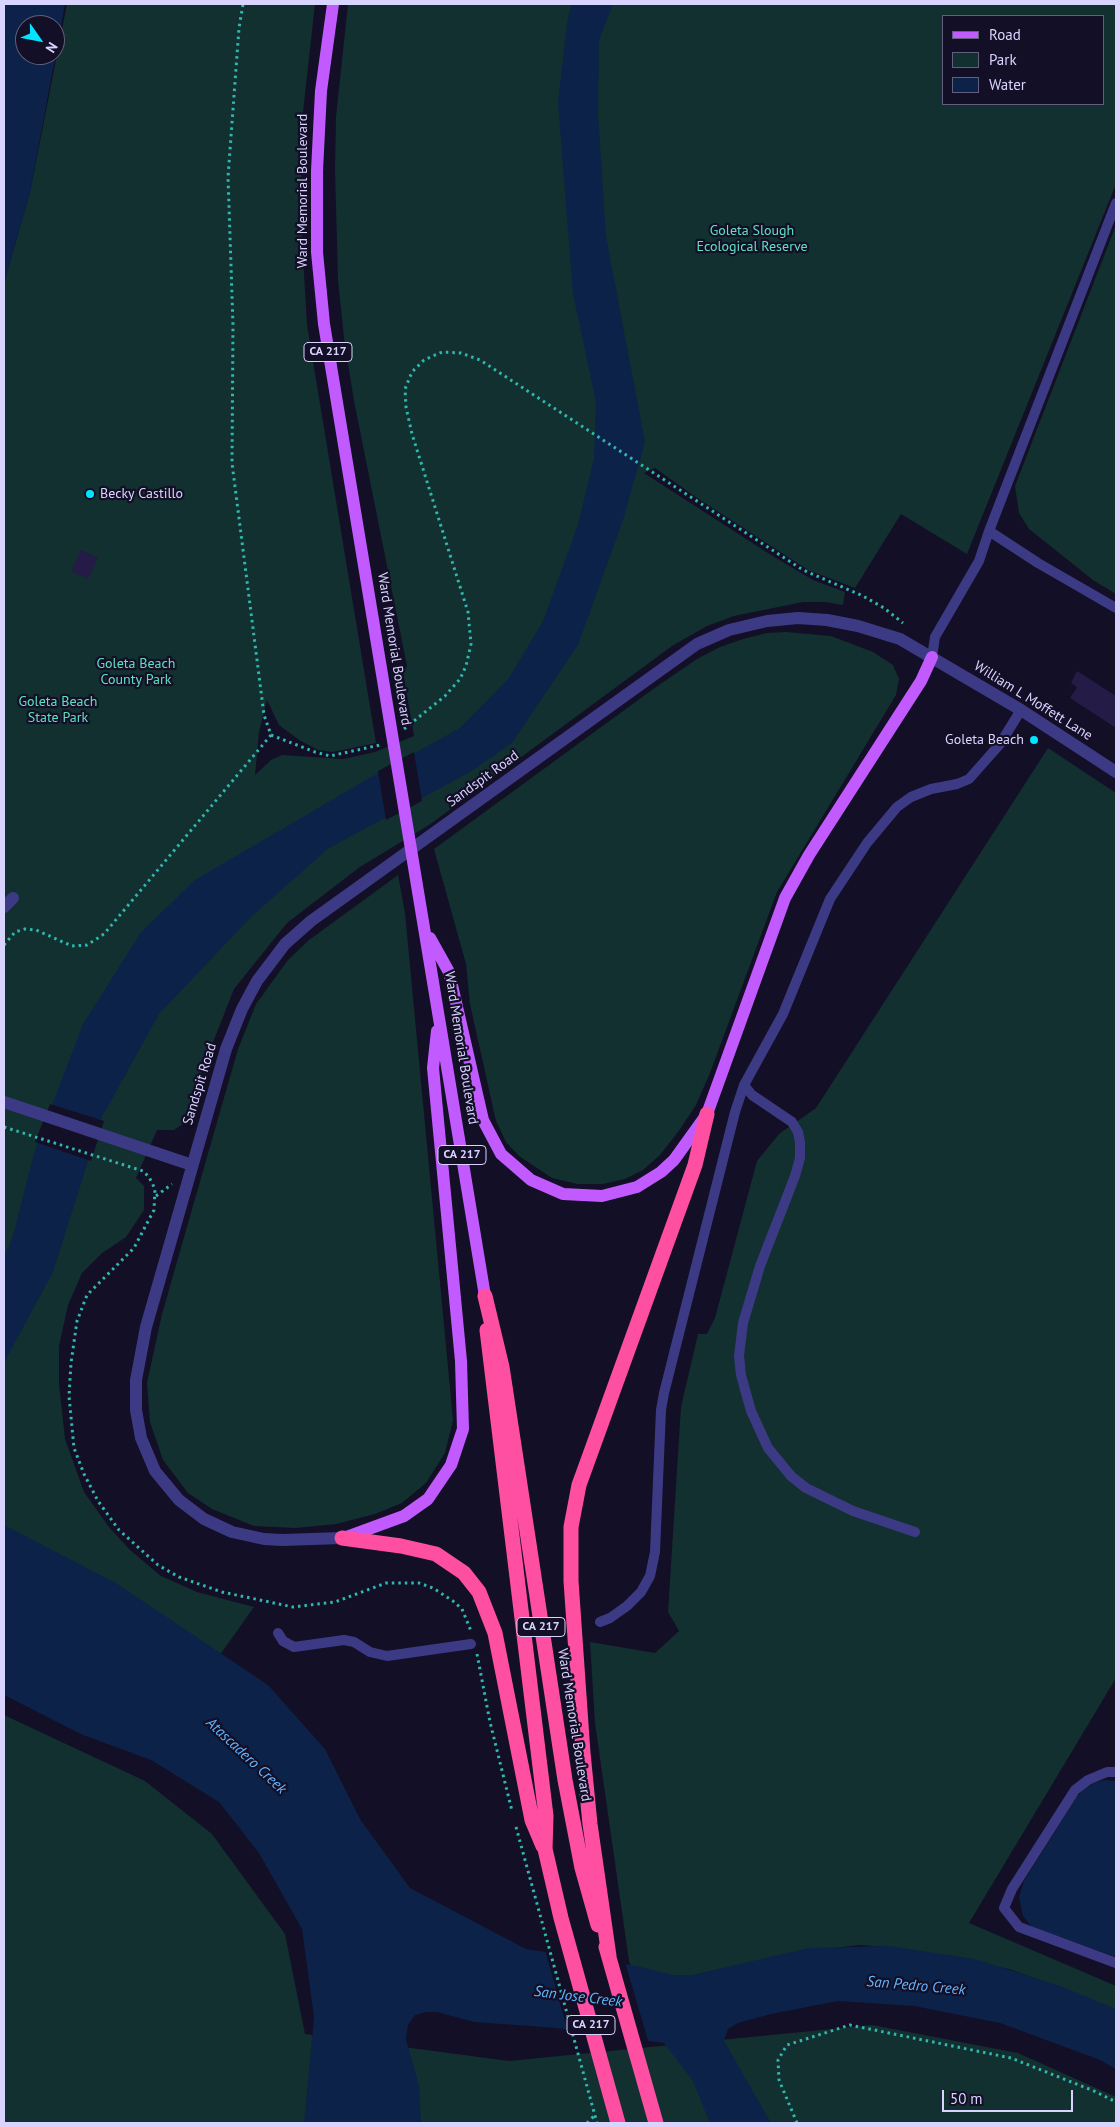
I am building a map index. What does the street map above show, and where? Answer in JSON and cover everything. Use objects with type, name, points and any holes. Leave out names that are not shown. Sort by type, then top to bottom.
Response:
[{"type":"highway","points":[[609,1956],[582,1753],[571,1581],[571,1527],[579,1485],[695,1165],[707,1114]]},
{"type":"highway","name":"Ward Memorial Boulevard","points":[[485,1296],[491,1377],[546,1816],[545,1849],[568,1942],[618,2123]]},
{"type":"highway","name":"Ward Memorial Boulevard","points":[[485,1296],[502,1367],[565,1780],[587,1888],[609,1956],[654,2117]]},
{"type":"highway","points":[[342,1538],[401,1546],[436,1554],[464,1573],[479,1592],[495,1633],[532,1820],[545,1849]]},
{"type":"main road","name":"Ward Memorial Boulevard","points":[[333,4],[321,92],[317,171],[317,252],[324,324],[485,1296]]},
{"type":"main road","points":[[425,928],[449,972],[479,1106],[488,1133],[501,1154],[531,1180],[553,1191],[586,1197],[614,1194],[638,1187],[661,1172],[674,1160],[707,1114],[785,898],[810,855],[921,681],[932,657]]},
{"type":"main road","points":[[342,1538],[404,1516],[428,1499],[451,1465],[463,1428],[461,1361],[433,1068],[439,1013]]},
{"type":"street","name":"Sandspit Road","points":[[342,1538],[273,1540],[247,1536],[204,1520],[179,1500],[166,1486],[145,1452],[136,1410],[135,1396],[139,1358],[192,1164],[226,1049],[242,1009],[257,981],[285,944],[311,922],[697,644],[729,630],[767,621],[798,618],[827,620],[858,626],[900,640],[932,657]]},
{"type":"street","name":"William L Moffett Lane","points":[[932,657],[1022,710],[1116,772]]},
{"type":"street","points":[[4,1102],[192,1164]]},
{"type":"lane","points":[[932,657],[936,637],[979,561],[1116,203]]},
{"type":"lane","points":[[990,531],[1038,563],[1116,608]]},
{"type":"lane","points":[[600,1622],[619,1613],[635,1599],[650,1576],[656,1544],[660,1419],[664,1393],[734,1112],[744,1085],[783,1014],[830,899],[868,842],[898,807],[911,797],[969,779],[995,750],[1022,710]]},
{"type":"lane","points":[[744,1085],[752,1094],[792,1122],[798,1132],[800,1142],[800,1158],[796,1176],[760,1266],[743,1323],[739,1356],[740,1375],[751,1411],[768,1448],[791,1476],[806,1488],[853,1511],[916,1532]]},
{"type":"lane","points":[[278,1633],[283,1641],[294,1646],[344,1640],[354,1642],[370,1652],[387,1656],[471,1644]]},
{"type":"lane","points":[[1116,1772],[1107,1772],[1088,1780],[1075,1790],[1012,1889],[1004,1908],[1019,1927],[1116,1962]]},
{"type":"path","points":[[243,4],[239,28],[228,178],[233,325],[232,464],[264,715],[271,735],[330,756],[363,750],[385,743]]},
{"type":"path","points":[[401,732],[439,701],[460,679],[468,658],[471,635],[468,612],[412,434],[406,408],[405,389],[416,367],[430,357],[442,352],[468,354],[489,366],[803,570],[863,596],[884,608],[904,624]]},
{"type":"path","points":[[4,946],[15,932],[25,929],[36,930],[72,946],[87,945],[104,934],[271,735]]},
{"type":"path","points":[[4,1127],[134,1167],[143,1171],[151,1180]]},
{"type":"path","points":[[538,1907],[597,2123]]},
{"type":"path","points":[[797,2123],[779,2080],[778,2060],[787,2045],[850,2025],[1011,2058],[1094,2091],[1116,2102]]},
{"type":"path","points":[[587,2123],[595,2115]]},
{"type":"green space","points":[[67,4],[315,4],[301,130],[302,239],[307,325],[376,743],[333,752],[318,750],[299,740],[279,725],[267,700],[259,732],[255,775],[271,760],[282,755],[343,759],[375,752],[414,736],[403,672],[407,666],[354,401],[344,338],[338,280],[335,170],[336,117],[348,4],[1116,4],[1116,184],[967,554],[901,514],[855,588],[808,570],[697,498],[655,468],[644,473],[813,580],[845,592],[843,605],[825,602],[803,602],[734,616],[707,626],[672,646],[429,825],[360,867],[287,923],[234,989],[206,1060],[186,1122],[174,1130],[157,1130],[136,1178],[144,1186],[144,1210],[126,1237],[101,1254],[82,1273],[68,1305],[59,1346],[59,1383],[65,1439],[84,1492],[109,1527],[130,1550],[161,1576],[197,1592],[254,1607],[192,1694],[4,1604],[4,283],[30,192],[55,65],[65,65],[65,15]]},
{"type":"green space","points":[[1116,225],[1116,594],[1093,580],[1029,529],[1019,513],[1015,486]]},
{"type":"green space","points":[[786,632],[831,636],[873,652],[893,665],[899,679],[896,695],[777,892],[710,1073],[696,1105],[678,1132],[660,1155],[643,1170],[625,1179],[603,1184],[577,1184],[552,1178],[519,1156],[506,1142],[496,1121],[470,1004],[466,964],[434,849],[697,659],[720,647],[743,639],[767,633]]},
{"type":"green space","points":[[1048,748],[1116,793],[1116,1678],[969,1923],[1116,1986],[1116,2011],[1059,1987],[1009,1969],[894,1948],[861,1945],[806,1951],[701,1981],[632,1970],[629,1961],[595,1723],[590,1642],[655,1653],[679,1631],[668,1612],[681,1407],[698,1334],[707,1334],[715,1318],[757,1161],[779,1134],[816,1108]]},
{"type":"green space","points":[[398,875],[405,913],[453,1420],[445,1453],[426,1483],[402,1503],[375,1514],[336,1524],[296,1528],[254,1526],[212,1509],[188,1493],[163,1460],[150,1422],[147,1383],[162,1314],[238,1049],[256,1004],[288,960],[309,940]]},
{"type":"green space","points":[[4,1715],[145,1781],[212,1834],[285,1934],[305,2034],[509,2061],[872,2025],[1018,2053],[1116,2097],[1116,2123],[4,2123]]},
{"type":"water","points":[[4,4],[65,4],[63,15],[15,15],[15,65],[54,65],[30,192],[4,283]]},
{"type":"water","points":[[572,4],[613,4],[599,40],[598,114],[606,236],[645,442],[623,520],[578,645],[512,743],[470,772],[329,848],[252,916],[159,1014],[102,1117],[53,1272],[4,1363],[4,1256],[12,1239],[35,1150],[83,1024],[141,932],[195,880],[366,780],[460,728],[509,678],[543,621],[578,525],[594,458],[596,402],[573,294],[558,102],[568,16]]},
{"type":"water","points":[[4,1525],[116,1583],[268,1685],[325,1749],[360,1819],[410,1888],[526,1949],[637,1966],[673,1975],[692,1975],[809,1948],[889,1946],[975,1959],[1060,1986],[1116,2009],[1116,2069],[1100,2060],[1000,2023],[914,2006],[838,2001],[771,2014],[738,2023],[728,2029],[724,2041],[771,2123],[710,2123],[693,2081],[664,2043],[557,2028],[474,2022],[437,2012],[426,2012],[415,2015],[408,2025],[406,2039],[419,2085],[421,2123],[304,2123],[314,2017],[302,1929],[259,1853],[219,1802],[151,1760],[83,1735],[4,1695]]},
{"type":"water","points":[[1105,1780],[1116,1781],[1116,1957],[1032,1927],[1023,1916],[1019,1897],[1024,1881],[1076,1798],[1084,1789],[1094,1783]]},
{"type":"pier","points":[[414,752],[422,801],[386,820],[378,771]]},
{"type":"pier","points":[[50,1104],[104,1121],[91,1161],[35,1142]]},
{"type":"pier","points":[[545,1950],[625,1962],[649,2044],[568,2032]]},
{"type":"building","points":[[81,550],[98,558],[88,579],[71,571]]},
{"type":"building","points":[[1077,671],[1116,696],[1116,728],[1070,698],[1077,687],[1071,683]]},
{"type":"place","name":"Becky Castillo","points":[[90,494]]},
{"type":"place","name":"Goleta Beach","points":[[1034,740]]},
{"type":"park label","name":"Goleta Slough Ecological Reserve","points":[[752,240]]},
{"type":"park label","name":"Goleta Beach County Park","points":[[136,672]]},
{"type":"park label","name":"Goleta Beach State Park","points":[[58,710]]},
{"type":"water label","name":"Atascadero Creek","points":[[246,1756]]},
{"type":"water label","name":"San Pedro Creek","points":[[916,1986]]},
{"type":"water label","name":"San Jose Creek","points":[[578,1997]]}]
